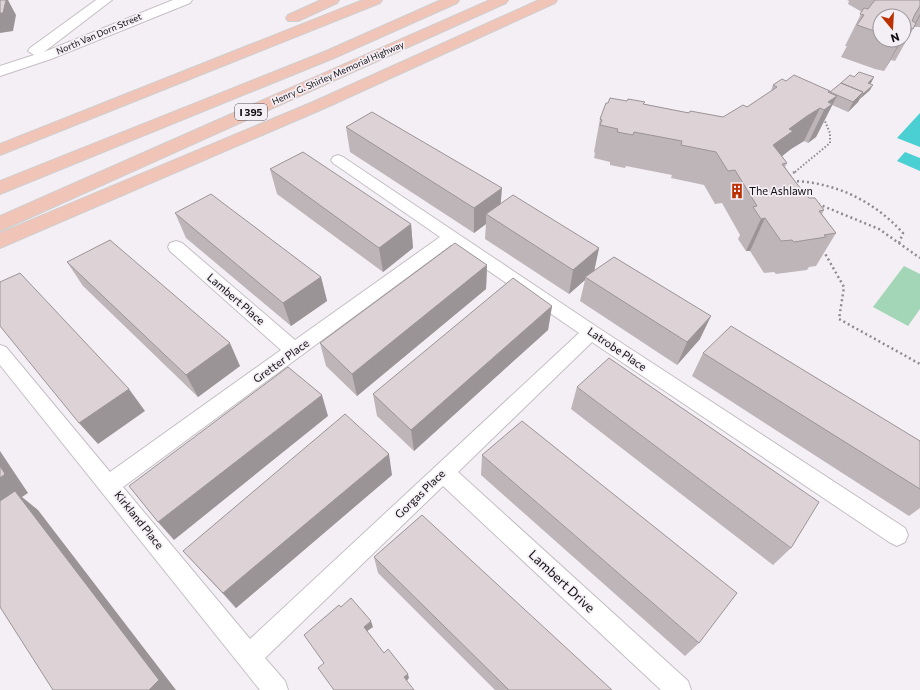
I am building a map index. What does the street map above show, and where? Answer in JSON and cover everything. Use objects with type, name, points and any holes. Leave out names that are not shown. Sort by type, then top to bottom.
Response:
[{"type":"highway","points":[[65,125],[116,92],[212,53],[332,0]]},
{"type":"highway","points":[[0,150],[375,0]]},
{"type":"highway","points":[[0,188],[419,0]]},
{"type":"highway","points":[[0,188],[308,63],[452,0]]},
{"type":"highway","name":"Henry G. Shirley Memorial Highway","points":[[0,224],[501,0]]},
{"type":"highway","points":[[0,241],[326,101],[550,0]]},
{"type":"main road","points":[[6,69],[105,0]]},
{"type":"main road","points":[[151,0],[179,2]]},
{"type":"main road","name":"North Van Dorn Street","points":[[6,69],[37,51],[86,27],[151,0]]},
{"type":"main road","name":"North Van Dorn Street","points":[[6,69],[46,56],[179,2]]},
{"type":"street","name":"Latrobe Place","points":[[338,160],[591,332],[898,535]]},
{"type":"street","name":"Gretter Place","points":[[110,484],[295,351],[451,236]]},
{"type":"street","name":"Lambert Place","points":[[176,247],[295,351]]},
{"type":"street","name":"Gorgas Place","points":[[249,657],[591,332]]},
{"type":"street","name":"Kirkland Place","points":[[0,352],[110,484],[276,690]]},
{"type":"street","name":"Lambert Drive","points":[[443,472],[679,690]]},
{"type":"path","points":[[786,178],[825,150],[830,142],[829,132],[823,117]]},
{"type":"path","points":[[789,181],[805,180],[841,189],[894,222],[903,233],[899,243]]},
{"type":"path","points":[[811,201],[830,210],[856,218],[879,229],[909,252],[920,258]]},
{"type":"path","points":[[822,248],[844,287],[839,319],[920,364]]},
{"type":"green space","points":[[904,266],[920,274],[920,309],[908,326],[873,307]]},
{"type":"water","points":[[920,113],[920,147],[897,138]]},
{"type":"water","points":[[905,152],[920,158],[920,171],[897,161]]},
{"type":"building","points":[[0,0],[6,0],[3,13],[0,13]]},
{"type":"building","points":[[875,0],[920,0],[920,6],[912,21],[912,8],[872,8],[872,30],[857,25],[864,15],[860,14],[864,8],[868,9]]},
{"type":"building","points":[[912,21],[916,23],[912,29]]},
{"type":"building","points":[[859,72],[874,77],[868,83],[873,85],[863,94],[863,92],[841,83],[850,75],[854,77]]},
{"type":"building","points":[[794,75],[830,91],[828,92],[837,96],[828,102],[832,104],[824,110],[820,108],[807,116],[789,129],[793,131],[773,145],[787,163],[782,164],[797,184],[809,198],[815,198],[824,210],[819,211],[836,233],[824,235],[826,237],[794,242],[792,240],[781,241],[765,218],[761,219],[753,207],[757,206],[735,170],[728,171],[716,152],[681,145],[682,141],[634,132],[633,135],[617,132],[618,129],[600,125],[602,120],[600,119],[606,103],[608,103],[610,98],[627,101],[628,99],[645,102],[643,104],[689,113],[690,111],[723,117],[743,105],[747,107],[777,87],[773,85],[782,79],[786,81]]},
{"type":"building","points":[[841,83],[863,92],[853,102],[830,92]]},
{"type":"building","points":[[372,112],[502,188],[474,208],[346,127]]},
{"type":"building","points":[[303,152],[411,224],[379,248],[270,169]]},
{"type":"building","points":[[211,194],[321,277],[283,303],[175,213]]},
{"type":"building","points":[[513,195],[599,248],[573,270],[486,214]]},
{"type":"building","points":[[110,240],[230,343],[186,375],[67,262]]},
{"type":"building","points":[[455,243],[487,265],[352,374],[320,343]]},
{"type":"building","points":[[614,257],[711,316],[687,342],[585,277]]},
{"type":"building","points":[[20,273],[129,389],[79,423],[0,326],[0,282]]},
{"type":"building","points":[[513,278],[552,306],[411,430],[373,394]]},
{"type":"building","points":[[731,326],[920,441],[920,489],[703,353]]},
{"type":"building","points":[[609,358],[819,502],[791,548],[577,387]]},
{"type":"building","points":[[288,367],[322,395],[158,522],[129,486]]},
{"type":"building","points":[[345,414],[389,454],[223,593],[183,551]]},
{"type":"building","points":[[522,421],[737,593],[699,643],[482,455]]},
{"type":"building","points":[[0,466],[5,474],[0,478]]},
{"type":"building","points":[[15,491],[159,680],[149,690],[53,690],[0,607],[0,501]]},
{"type":"building","points":[[422,515],[612,690],[509,690],[374,557]]},
{"type":"building","points":[[351,598],[371,621],[364,627],[384,653],[388,649],[408,674],[404,677],[414,690],[334,690],[318,668],[324,663],[304,635],[339,605],[341,607]]},
{"type":"place","name":"The Ashlawn","points":[[737,191]]}]
